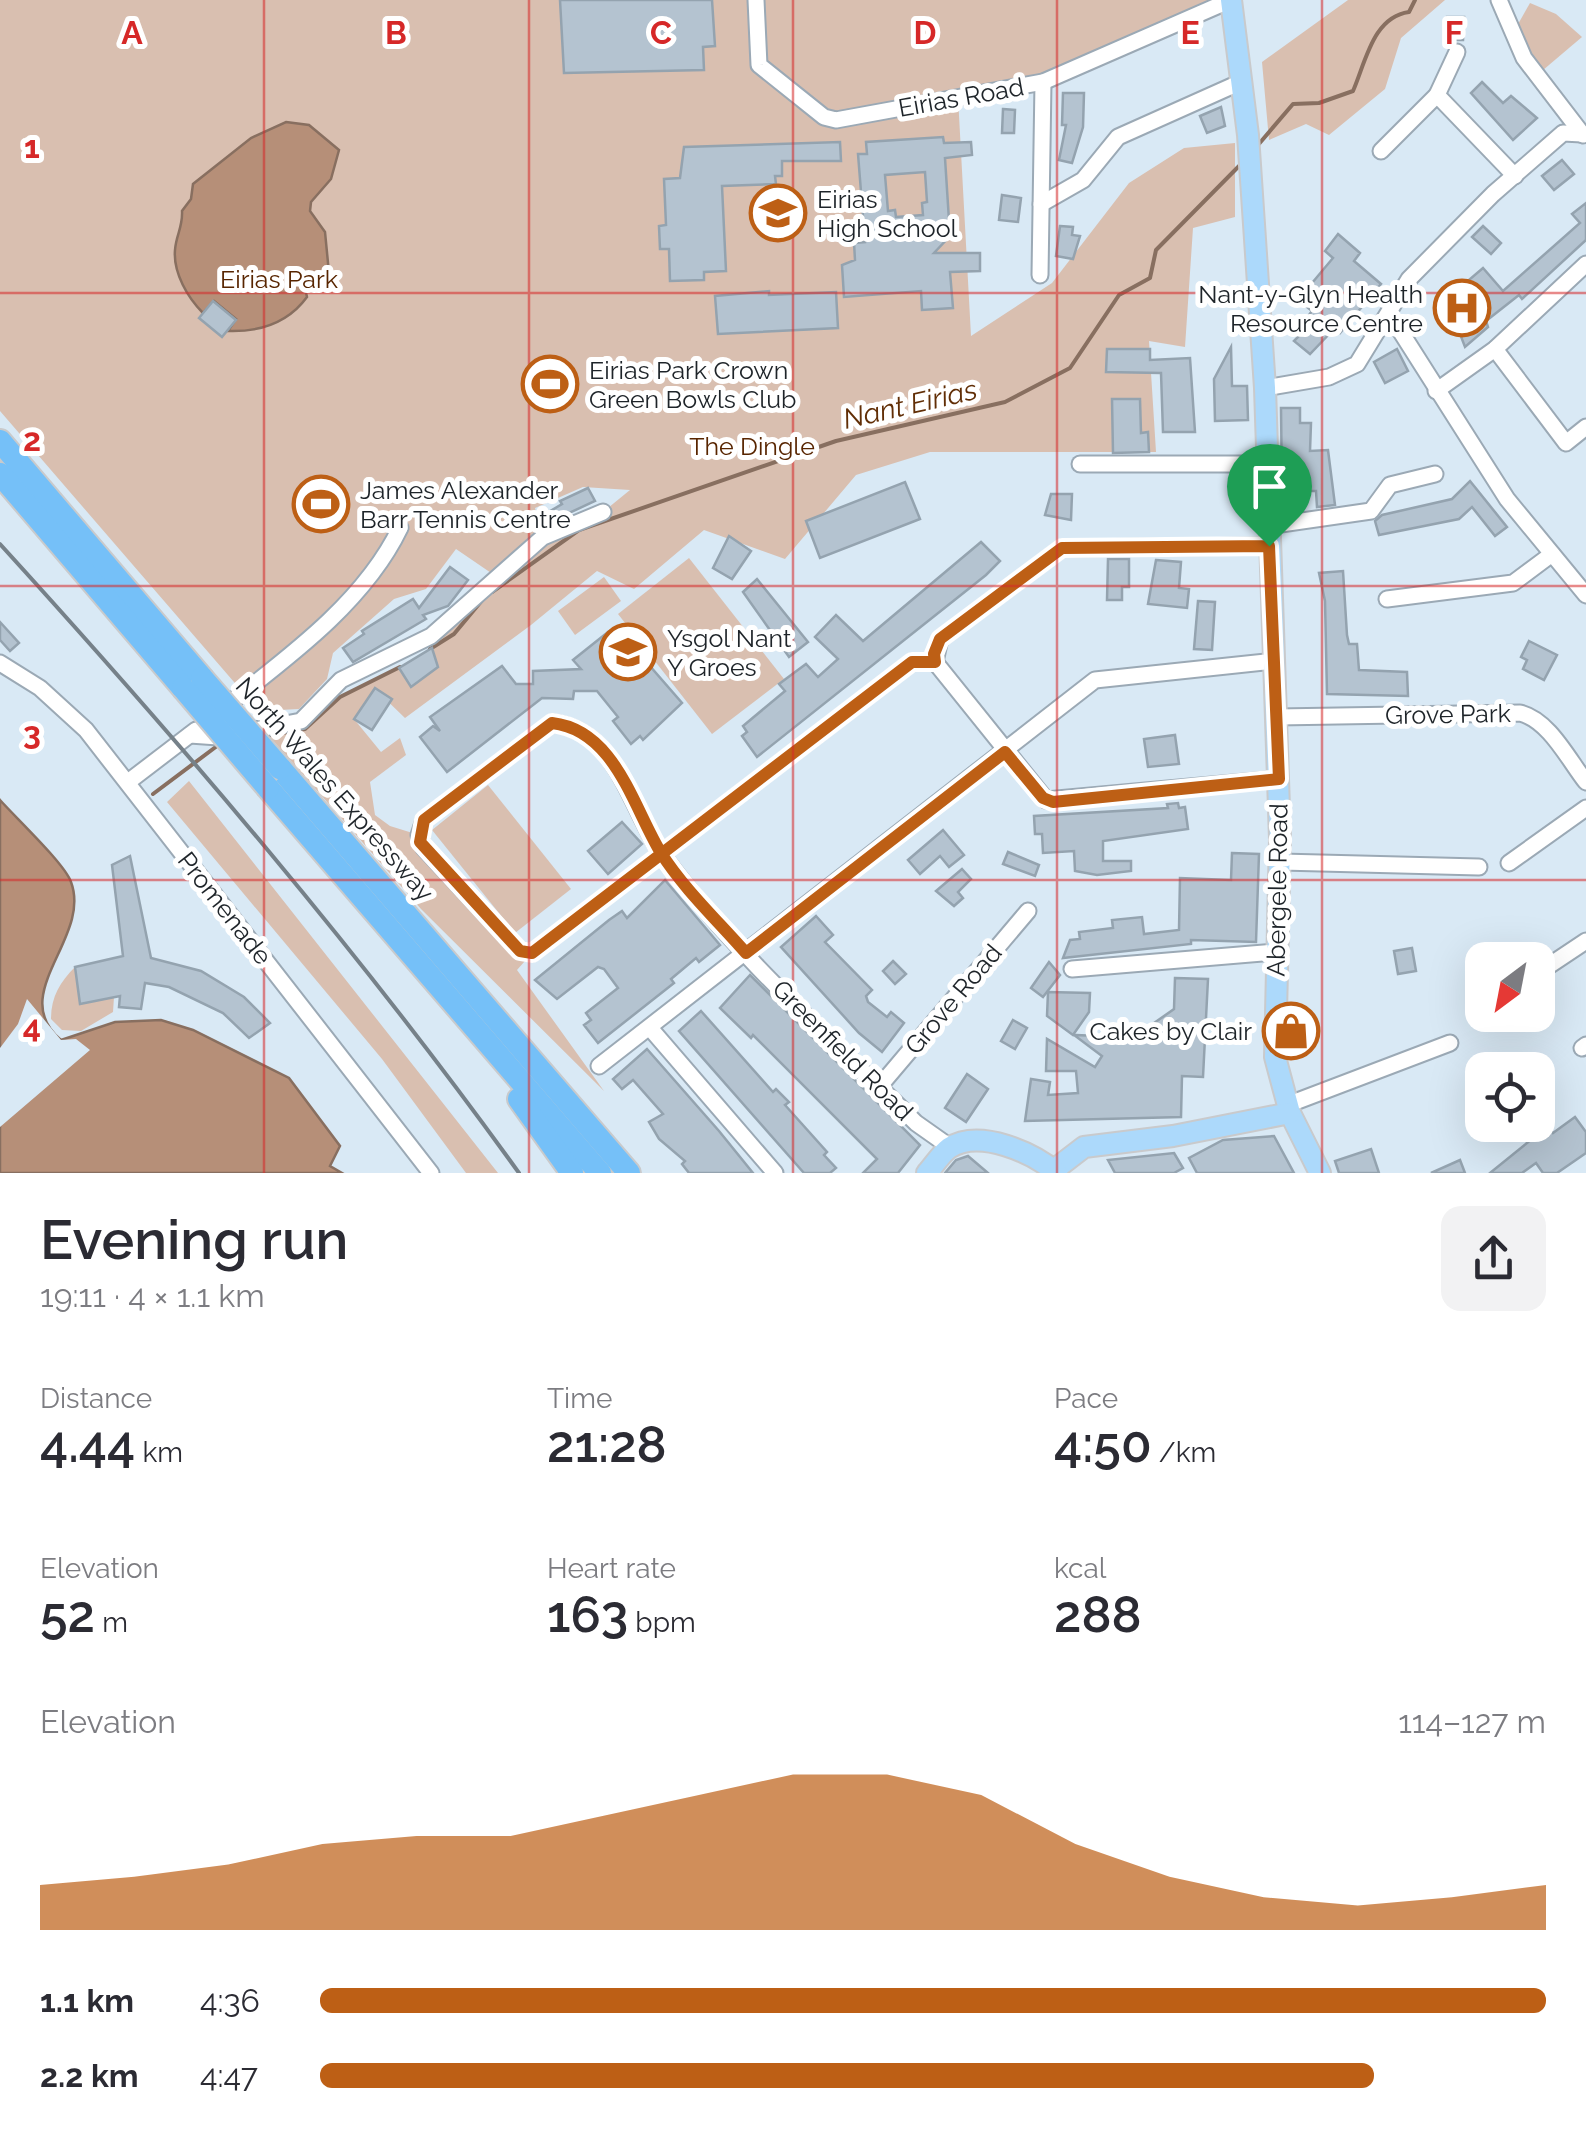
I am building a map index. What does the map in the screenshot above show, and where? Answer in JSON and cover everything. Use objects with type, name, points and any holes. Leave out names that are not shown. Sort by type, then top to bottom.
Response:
[{"type":"highway","name":"North Wales Expressway","points":[[0,441],[434,980],[600,1173]]},
{"type":"highway","name":"North Wales Expressway","points":[[0,474],[193,683]]},
{"type":"highway","name":"North Wales Expressway","points":[[274,778],[372,874],[629,1173]]},
{"type":"highway","points":[[372,874],[649,1173]]},
{"type":"highway","points":[[434,980],[572,1173]]},
{"type":"main road","name":"Abergele Road","points":[[1231,0],[1252,181],[1264,388],[1281,862],[1275,1057],[1288,1109],[1320,1173]]},
{"type":"main road","points":[[927,1173],[950,1148],[966,1142],[1006,1146],[1032,1154],[1055,1172],[1084,1147],[1173,1136],[1288,1109]]},
{"type":"street","name":"Eirias Road","points":[[756,0],[760,65],[824,117],[836,120],[1043,82],[1231,0]]},
{"type":"street","points":[[1499,0],[1524,58],[1584,136]]},
{"type":"street","points":[[1381,151],[1438,94],[1457,52]]},
{"type":"street","points":[[1040,275],[1043,82]]},
{"type":"street","points":[[1041,204],[1083,180],[1118,138],[1240,82]]},
{"type":"street","points":[[1438,94],[1515,176]]},
{"type":"street","points":[[1264,388],[1346,372],[1368,352],[1409,279],[1563,133],[1584,136]]},
{"type":"street","points":[[1436,390],[1495,350],[1586,264]]},
{"type":"street","points":[[1384,320],[1399,329],[1507,498],[1586,595]]},
{"type":"street","points":[[1495,350],[1566,443],[1586,427]]},
{"type":"street","points":[[1080,464],[1267,464]]},
{"type":"street","points":[[1279,779],[1053,802],[1043,798],[1005,752],[935,662],[934,654],[940,639],[1062,548],[1268,536],[1372,511],[1390,485],[1435,474]]},
{"type":"street","points":[[190,735],[218,736],[301,720],[341,680],[432,636],[543,537],[603,512]]},
{"type":"street","points":[[128,782],[284,660],[375,569],[400,528]]},
{"type":"street","points":[[1387,599],[1512,583],[1552,554]]},
{"type":"street","points":[[598,1066],[1103,677],[1275,661]]},
{"type":"street","points":[[663,855],[912,662],[935,662]]},
{"type":"street","name":"Promenade","points":[[0,663],[40,688],[86,730],[430,1173]]},
{"type":"street","name":"Grove Park","points":[[1277,717],[1520,713],[1533,716],[1544,726],[1586,782]]},
{"type":"street","name":"Greenfield Road","points":[[663,855],[532,953],[526,953],[424,848],[419,835],[424,820],[552,723],[588,735],[606,752],[663,855],[746,953],[916,1123],[950,1148]]},
{"type":"street","points":[[1509,862],[1586,808]]},
{"type":"street","points":[[1281,862],[1478,867]]},
{"type":"street","name":"Grove Road","points":[[879,1087],[1028,911]]},
{"type":"street","points":[[1555,962],[1586,941]]},
{"type":"street","points":[[1072,969],[1276,952]]},
{"type":"street","points":[[650,1028],[775,1173]]},
{"type":"street","points":[[1288,1109],[1450,1042]]},
{"type":"green space","name":"Eirias Park","points":[[0,0],[1231,0],[1023,85],[958,97],[971,336],[1052,283],[1129,183],[1184,148],[1235,143],[1235,217],[1193,228],[1185,347],[1149,341],[1156,452],[930,452],[856,475],[785,559],[704,530],[634,589],[597,571],[405,718],[375,689],[354,719],[381,752],[400,738],[406,755],[370,782],[375,815],[390,826],[419,835],[532,953],[517,970],[604,1091],[421,909],[269,736],[305,729],[340,697],[399,668],[410,686],[437,667],[431,636],[497,577],[456,549],[426,589],[394,599],[333,653],[327,679],[299,709],[259,711],[0,411]],"holes":[[[583,487],[630,490],[603,512],[543,537],[535,508]]]},
{"type":"green space","points":[[1348,0],[1445,0],[1401,38],[1385,89],[1329,135],[1306,124],[1269,140],[1262,62]]},
{"type":"green space","points":[[1530,3],[1556,14],[1582,37],[1536,76],[1513,33]]},
{"type":"green space","points":[[689,558],[784,679],[712,734],[618,614]]},
{"type":"green space","points":[[604,577],[621,601],[575,635],[558,611]]},
{"type":"green space","points":[[189,781],[498,1173],[466,1173],[382,1059],[167,802]]},
{"type":"green space","points":[[488,785],[571,889],[515,933],[432,830]]},
{"type":"green space","points":[[75,967],[80,1004],[114,997],[113,1012],[81,1031],[62,1030],[51,1019],[53,1004],[61,984]]},
{"type":"shaded area","points":[[286,122],[309,125],[339,150],[331,179],[311,202],[310,211],[325,232],[329,273],[320,282],[309,279],[304,284],[307,297],[282,319],[262,328],[228,331],[236,319],[214,301],[203,313],[179,276],[175,250],[182,211],[191,199],[193,184],[251,138]]},
{"type":"shaded area","points":[[0,800],[50,853],[71,882],[71,924],[42,1004],[46,1022],[61,1040],[115,1022],[161,1020],[193,1030],[289,1078],[340,1146],[330,1166],[342,1173],[0,1173]]},
{"type":"pier","points":[[27,999],[61,1040],[76,1039],[90,1050],[0,1127],[0,1048],[18,1024]]},
{"type":"building","points":[[560,0],[712,0],[715,46],[703,47],[704,70],[564,73]]},
{"type":"building","points":[[1447,17],[1464,17],[1463,40],[1447,40]]},
{"type":"building","points":[[1482,82],[1503,103],[1511,96],[1537,118],[1513,140],[1471,93]]},
{"type":"building","points":[[1063,93],[1084,93],[1083,127],[1072,163],[1059,160],[1066,125],[1062,125]]},
{"type":"building","points":[[1221,107],[1225,126],[1207,133],[1200,116]]},
{"type":"building","points":[[1003,109],[1015,110],[1014,133],[1002,133]]},
{"type":"building","points":[[943,137],[944,143],[971,142],[972,155],[945,158],[950,236],[934,253],[980,253],[980,271],[950,272],[953,308],[922,310],[921,291],[844,297],[842,265],[855,260],[854,243],[865,242],[858,154],[867,154],[866,142]],"holes":[[[925,172],[927,202],[922,203],[923,215],[896,217],[895,210],[888,211],[885,175]]]},
{"type":"building","points":[[840,142],[841,161],[782,161],[782,176],[775,176],[776,184],[722,186],[726,271],[704,272],[704,280],[670,281],[669,249],[660,249],[659,226],[666,225],[664,179],[680,178],[684,147]]},
{"type":"building","points":[[1562,160],[1574,174],[1554,190],[1542,176]]},
{"type":"building","points":[[1002,195],[1021,198],[1018,222],[999,220]]},
{"type":"building","points":[[1586,203],[1586,240],[1522,299],[1519,295],[1486,321],[1488,327],[1465,347],[1447,300],[1466,292],[1463,285],[1483,268],[1503,291],[1580,223],[1572,214]]},
{"type":"building","points":[[1060,226],[1073,227],[1072,235],[1080,236],[1073,259],[1056,256]]},
{"type":"building","points":[[1483,226],[1501,243],[1491,254],[1472,237]]},
{"type":"building","points":[[1338,234],[1360,253],[1354,261],[1381,284],[1340,333],[1334,329],[1310,354],[1294,341],[1299,336],[1295,333],[1312,311],[1307,307],[1316,296],[1307,289],[1333,258],[1325,251]]},
{"type":"building","points":[[769,291],[769,295],[836,292],[838,328],[718,334],[715,296]]},
{"type":"building","points":[[213,301],[236,320],[222,337],[199,318]]},
{"type":"building","points":[[1231,347],[1232,386],[1247,386],[1248,420],[1215,421],[1214,379]]},
{"type":"building","points":[[1107,349],[1150,349],[1150,360],[1190,358],[1195,432],[1163,432],[1161,373],[1106,372]]},
{"type":"building","points":[[1397,349],[1408,371],[1385,383],[1374,362]]},
{"type":"building","points":[[1112,399],[1140,399],[1141,433],[1148,432],[1149,452],[1113,453]]},
{"type":"building","points":[[1281,408],[1300,408],[1300,423],[1311,423],[1310,451],[1328,450],[1335,505],[1317,507],[1316,491],[1282,491]]},
{"type":"building","points":[[1470,481],[1507,527],[1495,536],[1472,507],[1459,519],[1379,535],[1375,521],[1382,515],[1452,499]]},
{"type":"building","points":[[905,482],[920,519],[820,558],[806,521]]},
{"type":"building","points":[[588,488],[595,501],[541,526],[537,519],[562,504],[560,501]]},
{"type":"building","points":[[1051,494],[1072,494],[1071,520],[1045,515]]},
{"type":"building","points":[[729,536],[751,551],[732,579],[713,568]]},
{"type":"building","points":[[981,542],[1000,561],[986,575],[757,757],[742,736],[747,732],[743,726],[785,691],[779,684],[806,664],[818,677],[838,659],[815,637],[836,615],[863,641]]},
{"type":"building","points":[[1108,559],[1129,559],[1129,587],[1122,587],[1122,600],[1107,600]]},
{"type":"building","points":[[1156,560],[1181,562],[1179,588],[1189,589],[1187,608],[1148,604]]},
{"type":"building","points":[[450,567],[468,580],[448,606],[423,615],[426,619],[353,662],[343,648],[364,634],[362,631],[413,599],[419,608]]},
{"type":"building","points":[[1343,571],[1347,635],[1349,644],[1357,644],[1359,670],[1407,672],[1408,696],[1327,694],[1325,601],[1319,573]]},
{"type":"building","points":[[757,579],[808,642],[789,657],[743,592]]},
{"type":"building","points":[[1198,601],[1215,602],[1212,650],[1194,649]]},
{"type":"building","points":[[0,622],[19,643],[10,651],[0,640]]},
{"type":"building","points":[[608,632],[633,664],[642,657],[682,703],[643,740],[640,736],[631,744],[613,721],[618,717],[597,691],[574,691],[573,699],[542,698],[447,772],[420,737],[433,726],[440,731],[430,717],[502,666],[516,684],[533,684],[533,671],[581,669],[573,660]]},
{"type":"building","points":[[1529,641],[1557,655],[1544,680],[1523,669],[1527,660],[1521,657]]},
{"type":"building","points":[[432,648],[438,667],[411,687],[399,668]]},
{"type":"building","points":[[375,688],[392,699],[372,730],[354,719]]},
{"type":"building","points":[[1175,735],[1179,764],[1148,767],[1144,739]]},
{"type":"building","points":[[1178,803],[1179,808],[1185,807],[1188,829],[1103,841],[1103,861],[1131,861],[1131,871],[1097,875],[1075,871],[1074,851],[1043,853],[1042,834],[1035,834],[1034,816],[1168,808],[1167,804]]},
{"type":"building","points":[[622,822],[642,844],[608,874],[588,851]]},
{"type":"building","points":[[943,830],[964,855],[949,867],[940,856],[920,874],[908,860]]},
{"type":"building","points":[[1008,852],[1039,865],[1035,876],[1003,864]]},
{"type":"building","points":[[1232,853],[1259,854],[1256,942],[1191,940],[1191,944],[1063,958],[1070,940],[1080,939],[1079,932],[1113,928],[1112,920],[1142,917],[1144,934],[1179,930],[1180,878],[1231,880]]},
{"type":"building","points":[[130,856],[151,958],[201,971],[244,997],[270,1023],[249,1038],[223,1013],[169,987],[145,983],[141,1009],[119,1007],[120,996],[80,1004],[75,967],[123,956],[112,865]]},
{"type":"building","points":[[962,869],[971,879],[958,892],[963,898],[954,906],[936,891]]},
{"type":"building","points":[[665,880],[720,945],[699,962],[696,958],[671,979],[674,983],[598,1043],[584,1025],[591,1020],[586,1013],[618,988],[604,969],[598,967],[557,999],[535,980],[622,911],[627,918]]},
{"type":"building","points":[[816,916],[833,935],[825,942],[872,990],[866,996],[868,1002],[887,1017],[891,1012],[904,1023],[882,1052],[859,1033],[781,947]]},
{"type":"building","points":[[1412,948],[1416,971],[1398,974],[1394,951]]},
{"type":"building","points":[[893,961],[906,974],[895,984],[883,971]]},
{"type":"building","points":[[1049,962],[1060,975],[1043,997],[1031,988]]},
{"type":"building","points":[[750,975],[920,1145],[898,1173],[863,1173],[877,1159],[753,1035],[751,1038],[720,1008]]},
{"type":"building","points":[[1175,978],[1208,979],[1203,1077],[1182,1076],[1181,1117],[1025,1121],[1031,1079],[1050,1082],[1048,1095],[1078,1093],[1076,1071],[1046,1071],[1047,1039],[1095,1067],[1102,1056],[1074,1035],[1146,1038],[1147,1028],[1174,1009]]},
{"type":"building","points":[[1048,992],[1090,993],[1089,1012],[1073,1035],[1047,1016]]},
{"type":"building","points":[[701,1011],[773,1092],[776,1089],[789,1102],[785,1105],[827,1152],[824,1155],[836,1168],[830,1173],[804,1173],[679,1031]]},
{"type":"building","points":[[1013,1020],[1027,1028],[1015,1049],[1001,1041]]},
{"type":"building","points":[[647,1049],[753,1173],[689,1173],[682,1164],[685,1161],[659,1139],[649,1122],[663,1114],[633,1080],[622,1089],[613,1079]]},
{"type":"building","points":[[967,1074],[988,1089],[966,1122],[945,1108]]},
{"type":"building","points":[[1575,1117],[1586,1132],[1586,1153],[1557,1173],[1543,1173],[1536,1163],[1522,1173],[1490,1173],[1528,1142],[1555,1142],[1555,1132]]},
{"type":"building","points":[[1274,1136],[1294,1173],[1197,1173],[1189,1158],[1223,1140]]},
{"type":"building","points":[[1371,1149],[1379,1173],[1339,1173],[1335,1161]]},
{"type":"building","points":[[1174,1153],[1183,1168],[1174,1173],[1115,1173],[1108,1160]]},
{"type":"building","points":[[968,1156],[988,1173],[945,1173],[956,1160]]},
{"type":"building","points":[[1460,1160],[1465,1173],[1431,1173]]},
{"type":"waterway","points":[[1258,145],[1293,104],[1319,103],[1353,91],[1379,31],[1387,22],[1409,12],[1415,0]]},
{"type":"waterway","name":"Nant Eirias","points":[[492,592],[579,530],[836,441],[1005,402],[1070,368],[1119,295],[1150,278],[1156,250],[1242,163]]},
{"type":"waterway","name":"Nant Eirias","points":[[430,649],[454,634],[484,598]]},
{"type":"waterway","name":"Nant Eirias","points":[[265,736],[305,729],[340,697],[400,667]]},
{"type":"waterway","points":[[153,794],[221,743]]},
{"type":"railway","points":[[0,544],[268,851],[397,1010],[519,1173]]},
{"type":"place","name":"Eirias High School","points":[[778,213]]},
{"type":"place","name":"Nant-y-Glyn Health Resource Centre","points":[[1462,308]]},
{"type":"place","name":"Eirias Park Crown Green Bowls Club","points":[[550,384]]},
{"type":"place","name":"James Alexander Barr Tennis Centre","points":[[321,504]]},
{"type":"place","name":"Ysgol Nant Y Groes","points":[[628,652]]},
{"type":"place","name":"Cakes by Clair","points":[[1291,1031]]},
{"type":"route","points":[[1269,546],[1062,548],[1053,552],[940,639],[935,662],[912,662],[663,855],[532,953],[520,951],[420,842],[424,820],[552,723],[575,728],[606,752],[663,855],[746,953],[1005,752],[1043,798],[1053,802],[1279,779],[1269,546]]},
{"type":"park label","name":"The Dingle","points":[[752,446]]}]
